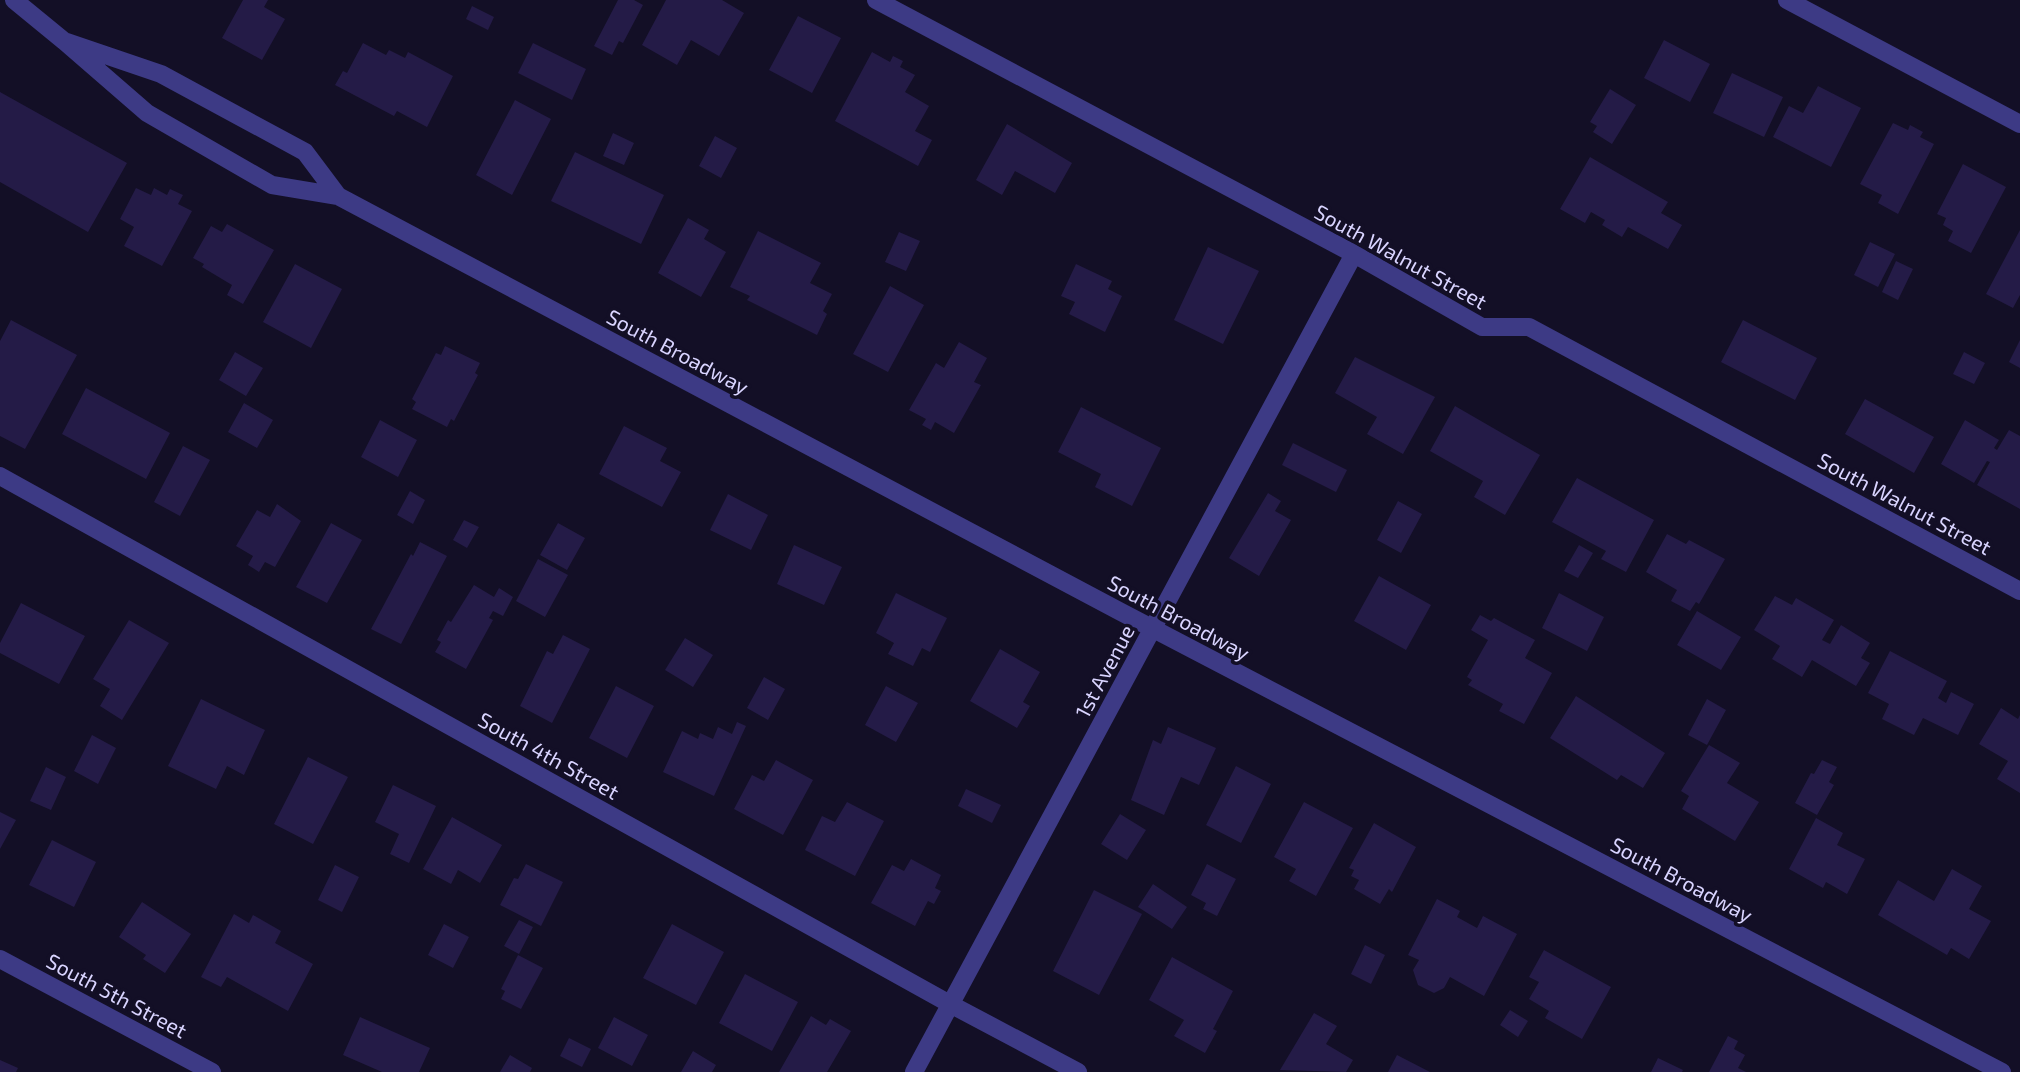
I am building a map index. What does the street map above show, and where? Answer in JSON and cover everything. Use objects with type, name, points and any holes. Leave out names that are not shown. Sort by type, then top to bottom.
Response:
[{"type":"street","name":"South Broadway","points":[[14,0],[147,113],[272,185],[338,197],[1153,629],[2002,1072]]},
{"type":"street","name":"South Walnut Street","points":[[876,0],[1354,254],[1482,327],[1529,327],[2020,591]]},
{"type":"street","points":[[1787,0],[2020,124]]},
{"type":"street","name":"South Broadway","points":[[64,41],[162,74],[306,152],[338,197]]},
{"type":"street","name":"1st Avenue","points":[[914,1072],[1354,254]]},
{"type":"street","name":"South 4th Street","points":[[0,476],[950,1004],[1078,1072]]},
{"type":"street","name":"South 5th Street","points":[[0,959],[212,1072]]},
{"type":"building","points":[[243,0],[268,0],[264,7],[285,19],[262,60],[222,38]]},
{"type":"building","points":[[618,0],[634,0],[643,5],[623,43],[619,41],[612,55],[594,46]]},
{"type":"building","points":[[666,0],[722,0],[744,13],[719,56],[691,40],[677,65],[642,45]]},
{"type":"building","points":[[472,6],[494,17],[488,30],[466,19]]},
{"type":"building","points":[[798,16],[841,38],[812,93],[769,70]]},
{"type":"building","points":[[1664,40],[1710,64],[1690,102],[1644,78]]},
{"type":"building","points":[[363,43],[386,55],[389,50],[405,58],[408,52],[453,76],[427,127],[397,111],[394,116],[335,85],[343,71],[347,73]]},
{"type":"building","points":[[533,43],[586,69],[572,100],[518,73]]},
{"type":"building","points":[[872,52],[890,62],[893,56],[903,61],[900,67],[915,75],[905,92],[929,106],[915,131],[932,140],[918,166],[835,121]]},
{"type":"building","points":[[1732,73],[1783,97],[1764,137],[1713,113]]},
{"type":"building","points":[[1818,86],[1861,108],[1831,167],[1773,137],[1789,106],[1803,113]]},
{"type":"building","points":[[1610,89],[1636,105],[1612,144],[1593,132],[1597,126],[1590,122]]},
{"type":"building","points":[[0,92],[127,163],[88,232],[0,182]]},
{"type":"building","points":[[515,100],[551,119],[512,195],[476,175]]},
{"type":"building","points":[[1893,123],[1908,130],[1910,125],[1923,132],[1920,137],[1934,144],[1898,214],[1878,203],[1882,195],[1860,184]]},
{"type":"building","points":[[1007,124],[1072,163],[1055,193],[1015,171],[1002,195],[976,180]]},
{"type":"building","points":[[613,133],[634,143],[624,165],[603,156]]},
{"type":"building","points":[[715,136],[737,148],[721,178],[699,166]]},
{"type":"building","points":[[575,152],[664,195],[641,244],[551,201]]},
{"type":"building","points":[[1590,157],[1668,202],[1661,213],[1682,225],[1668,249],[1628,227],[1622,237],[1602,225],[1605,220],[1591,212],[1585,223],[1560,209]]},
{"type":"building","points":[[1963,164],[2006,187],[1971,253],[1948,241],[1953,231],[1943,225],[1946,218],[1937,214]]},
{"type":"building","points":[[136,188],[151,195],[154,188],[167,195],[170,189],[183,195],[178,204],[192,211],[162,266],[124,246],[134,227],[120,219]]},
{"type":"building","points":[[688,218],[709,230],[704,239],[726,252],[701,297],[658,273]]},
{"type":"building","points":[[227,224],[274,250],[243,304],[227,295],[232,285],[202,267],[204,264],[193,258],[211,226],[222,232]]},
{"type":"building","points":[[2020,230],[2020,295],[2013,308],[1986,294]]},
{"type":"building","points":[[758,231],[821,263],[810,283],[832,294],[823,311],[827,314],[817,335],[747,300],[750,296],[730,287]]},
{"type":"building","points":[[899,232],[920,241],[906,271],[885,262]]},
{"type":"building","points":[[1870,242],[1895,254],[1878,287],[1854,275]]},
{"type":"building","points":[[1208,247],[1259,271],[1223,344],[1174,320]]},
{"type":"building","points":[[1896,261],[1913,269],[1898,300],[1882,292]]},
{"type":"building","points":[[295,264],[342,289],[311,348],[263,322]]},
{"type":"building","points":[[1076,264],[1112,281],[1108,289],[1122,296],[1105,332],[1069,314],[1075,302],[1061,296]]},
{"type":"building","points":[[890,286],[924,305],[888,372],[853,354]]},
{"type":"building","points":[[11,320],[77,355],[25,449],[0,436],[0,341]]},
{"type":"building","points":[[1743,320],[1817,358],[1795,400],[1721,362]]},
{"type":"building","points":[[2020,340],[2020,368],[2009,362]]},
{"type":"building","points":[[959,342],[987,358],[974,382],[981,385],[954,433],[935,422],[931,430],[922,425],[926,419],[909,410],[936,363],[944,368]]},
{"type":"building","points":[[445,346],[480,363],[475,373],[478,375],[454,421],[451,419],[447,427],[412,409],[416,402],[412,399],[436,353],[441,355]]},
{"type":"building","points":[[235,352],[263,368],[246,396],[219,380]]},
{"type":"building","points":[[1964,352],[1985,363],[1974,384],[1953,374]]},
{"type":"building","points":[[1355,357],[1435,397],[1403,454],[1367,434],[1377,417],[1335,393]]},
{"type":"building","points":[[86,388],[170,433],[146,479],[62,434]]},
{"type":"building","points":[[1865,399],[1934,437],[1914,473],[1845,434]]},
{"type":"building","points":[[244,403],[273,420],[257,448],[228,432]]},
{"type":"building","points":[[1455,406],[1540,455],[1505,515],[1474,497],[1483,481],[1430,451]]},
{"type":"building","points":[[1081,407],[1161,448],[1132,506],[1095,487],[1101,474],[1058,452]]},
{"type":"building","points":[[380,420],[417,440],[398,477],[361,457]]},
{"type":"building","points":[[1965,420],[1999,440],[1994,448],[1997,450],[2009,430],[2020,436],[2020,509],[1977,485],[1990,462],[1987,461],[1974,483],[1941,464]]},
{"type":"building","points":[[624,426],[667,448],[660,461],[681,472],[662,507],[599,474]]},
{"type":"building","points":[[1293,443],[1347,470],[1336,492],[1282,465]]},
{"type":"building","points":[[183,446],[210,460],[180,516],[154,502]]},
{"type":"building","points":[[1577,478],[1654,520],[1626,572],[1601,559],[1606,551],[1552,522]]},
{"type":"building","points":[[410,491],[425,500],[413,524],[397,515]]},
{"type":"building","points":[[1268,493],[1281,501],[1275,511],[1291,520],[1259,576],[1229,558]]},
{"type":"building","points":[[728,494],[768,515],[751,550],[710,530]]},
{"type":"building","points":[[1398,501],[1422,514],[1401,553],[1377,540]]},
{"type":"building","points":[[277,504],[301,521],[275,567],[265,562],[259,572],[248,565],[253,556],[236,546],[257,510],[270,517]]},
{"type":"building","points":[[464,520],[479,527],[467,548],[453,540]]},
{"type":"building","points":[[331,523],[362,540],[327,603],[296,587]]},
{"type":"building","points":[[558,523],[585,538],[567,570],[540,555]]},
{"type":"building","points":[[1667,534],[1686,544],[1689,540],[1725,559],[1699,604],[1696,602],[1690,611],[1671,601],[1677,590],[1646,572]]},
{"type":"building","points":[[420,542],[447,556],[401,644],[371,629]]},
{"type":"building","points":[[794,545],[842,567],[824,605],[777,584]]},
{"type":"building","points":[[1579,545],[1593,553],[1578,578],[1564,571]]},
{"type":"building","points":[[538,559],[568,575],[545,617],[516,601]]},
{"type":"building","points":[[1379,576],[1431,605],[1406,650],[1354,621]]},
{"type":"building","points":[[474,585],[494,597],[499,588],[513,597],[503,616],[493,611],[489,618],[493,620],[466,669],[435,652],[441,642],[437,640],[448,620],[451,622]]},
{"type":"building","points":[[896,593],[947,618],[930,652],[922,648],[913,666],[888,654],[894,643],[876,633]]},
{"type":"building","points":[[1559,593],[1604,617],[1587,651],[1542,628]]},
{"type":"building","points":[[1775,596],[1792,605],[1796,598],[1834,620],[1822,640],[1830,644],[1841,625],[1870,643],[1861,658],[1870,663],[1856,686],[1812,660],[1802,677],[1772,659],[1780,646],[1754,630]]},
{"type":"building","points":[[21,603],[85,636],[59,684],[0,653],[0,643]]},
{"type":"building","points":[[1697,611],[1741,637],[1721,670],[1677,645]]},
{"type":"building","points":[[1480,615],[1491,621],[1494,618],[1535,640],[1525,658],[1552,673],[1524,724],[1499,711],[1503,704],[1468,685],[1472,680],[1467,677],[1488,640],[1471,630]]},
{"type":"building","points":[[129,620],[169,643],[122,720],[100,706],[110,689],[93,679]]},
{"type":"building","points":[[563,635],[590,649],[552,723],[520,706],[547,651],[553,654]]},
{"type":"building","points":[[685,638],[713,655],[693,687],[665,670]]},
{"type":"building","points":[[1000,649],[1040,672],[1023,702],[1030,706],[1017,728],[970,701]]},
{"type":"building","points":[[1890,651],[1947,681],[1938,698],[1946,703],[1951,692],[1974,704],[1958,735],[1923,718],[1914,735],[1882,719],[1889,704],[1868,693]]},
{"type":"building","points":[[764,677],[785,689],[768,720],[747,708]]},
{"type":"building","points":[[616,686],[654,706],[627,758],[589,738]]},
{"type":"building","points":[[886,686],[918,703],[896,742],[865,725]]},
{"type":"building","points":[[1576,696],[1665,753],[1643,788],[1621,775],[1617,780],[1550,738]]},
{"type":"building","points":[[201,699],[265,730],[244,775],[227,766],[216,789],[168,766]]},
{"type":"building","points":[[1707,699],[1726,710],[1707,745],[1688,735]]},
{"type":"building","points":[[2001,708],[2018,719],[2020,715],[2020,793],[1997,779],[2008,761],[1979,744]]},
{"type":"building","points":[[737,722],[746,726],[714,796],[663,772],[682,731],[698,739],[700,733],[713,739],[718,727],[732,734]]},
{"type":"building","points":[[1168,727],[1216,748],[1199,785],[1181,777],[1164,815],[1131,800],[1153,740],[1161,744]]},
{"type":"building","points":[[92,735],[116,748],[98,784],[74,771]]},
{"type":"building","points":[[1709,745],[1740,763],[1727,783],[1759,802],[1735,841],[1682,809],[1689,796],[1681,791]]},
{"type":"building","points":[[308,757],[348,777],[313,844],[274,824]]},
{"type":"building","points":[[776,760],[813,780],[783,835],[734,809],[752,775],[764,781]]},
{"type":"building","points":[[1822,760],[1837,767],[1829,782],[1834,785],[1817,815],[1795,803],[1811,773],[1814,774]]},
{"type":"building","points":[[1236,766],[1271,784],[1241,843],[1206,825]]},
{"type":"building","points":[[46,767],[66,777],[51,810],[30,801]]},
{"type":"building","points":[[393,785],[436,806],[409,863],[390,854],[399,834],[375,822]]},
{"type":"building","points":[[966,789],[1001,805],[992,823],[958,806]]},
{"type":"building","points":[[847,802],[884,821],[855,876],[805,850],[822,816],[835,822]]},
{"type":"building","points":[[1304,802],[1353,828],[1316,896],[1289,881],[1296,869],[1274,857]]},
{"type":"building","points":[[0,812],[16,820],[0,849]]},
{"type":"building","points":[[1120,814],[1146,830],[1127,860],[1101,844]]},
{"type":"building","points":[[452,817],[502,845],[480,883],[458,870],[451,884],[423,869]]},
{"type":"building","points":[[1816,818],[1843,833],[1837,845],[1865,859],[1847,894],[1826,882],[1823,888],[1789,869]]},
{"type":"building","points":[[1374,823],[1416,847],[1392,892],[1389,889],[1380,904],[1354,889],[1359,880],[1351,876],[1354,870],[1349,868]]},
{"type":"building","points":[[52,840],[96,862],[74,907],[29,885]]},
{"type":"building","points":[[911,859],[941,875],[935,888],[941,891],[934,904],[928,901],[915,926],[871,903],[892,865],[904,871]]},
{"type":"building","points":[[526,864],[563,882],[541,926],[500,905],[514,878],[518,879]]},
{"type":"building","points":[[1207,864],[1236,879],[1217,916],[1203,909],[1206,903],[1191,895]]},
{"type":"building","points":[[335,865],[359,877],[342,912],[318,900]]},
{"type":"building","points":[[1952,869],[1982,886],[1969,909],[1991,921],[1969,959],[1951,948],[1947,955],[1878,915],[1898,880],[1934,901]]},
{"type":"building","points":[[1153,884],[1187,907],[1172,929],[1138,907]]},
{"type":"building","points":[[1094,890],[1142,914],[1099,995],[1053,971]]},
{"type":"building","points":[[1437,899],[1460,911],[1457,917],[1477,928],[1483,916],[1517,934],[1484,996],[1450,977],[1444,988],[1434,993],[1418,985],[1413,970],[1419,960],[1408,955]]},
{"type":"building","points":[[142,902],[191,934],[165,973],[143,959],[146,955],[119,937]]},
{"type":"building","points":[[234,914],[249,923],[253,915],[281,931],[275,943],[313,964],[288,1011],[227,977],[221,987],[201,977]]},
{"type":"building","points":[[519,920],[533,927],[519,954],[504,946]]},
{"type":"building","points":[[444,924],[469,937],[453,968],[428,955]]},
{"type":"building","points":[[672,924],[724,952],[696,1005],[643,978]]},
{"type":"building","points":[[1365,945],[1385,955],[1371,984],[1351,974]]},
{"type":"building","points":[[1544,950],[1611,987],[1582,1039],[1545,1018],[1549,1011],[1529,999],[1539,982],[1529,977]]},
{"type":"building","points":[[518,955],[543,968],[521,1009],[501,999],[505,991],[501,989]]},
{"type":"building","points":[[1172,957],[1233,991],[1213,1029],[1217,1031],[1205,1053],[1174,1036],[1184,1020],[1149,1000]]},
{"type":"building","points":[[745,974],[798,1002],[772,1051],[719,1023]]},
{"type":"building","points":[[1510,1010],[1528,1021],[1518,1037],[1500,1025]]},
{"type":"building","points":[[1314,1013],[1337,1026],[1326,1044],[1353,1060],[1346,1072],[1280,1070]]},
{"type":"building","points":[[811,1016],[826,1025],[830,1019],[851,1031],[827,1072],[779,1072]]},
{"type":"building","points":[[360,1017],[430,1048],[419,1072],[382,1072],[343,1055]]},
{"type":"building","points":[[614,1017],[648,1035],[632,1066],[598,1048]]},
{"type":"building","points":[[1728,1036],[1738,1041],[1734,1049],[1745,1055],[1738,1068],[1746,1072],[1709,1072]]},
{"type":"building","points":[[569,1038],[591,1049],[582,1067],[560,1056]]},
{"type":"building","points":[[693,1051],[716,1065],[712,1072],[681,1072]]},
{"type":"building","points":[[510,1055],[532,1068],[530,1072],[500,1072]]},
{"type":"building","points":[[1397,1055],[1430,1072],[1388,1072]]},
{"type":"building","points":[[1658,1058],[1683,1070],[1682,1072],[1651,1072]]},
{"type":"building","points":[[0,1060],[18,1068],[16,1072],[0,1072]]}]
